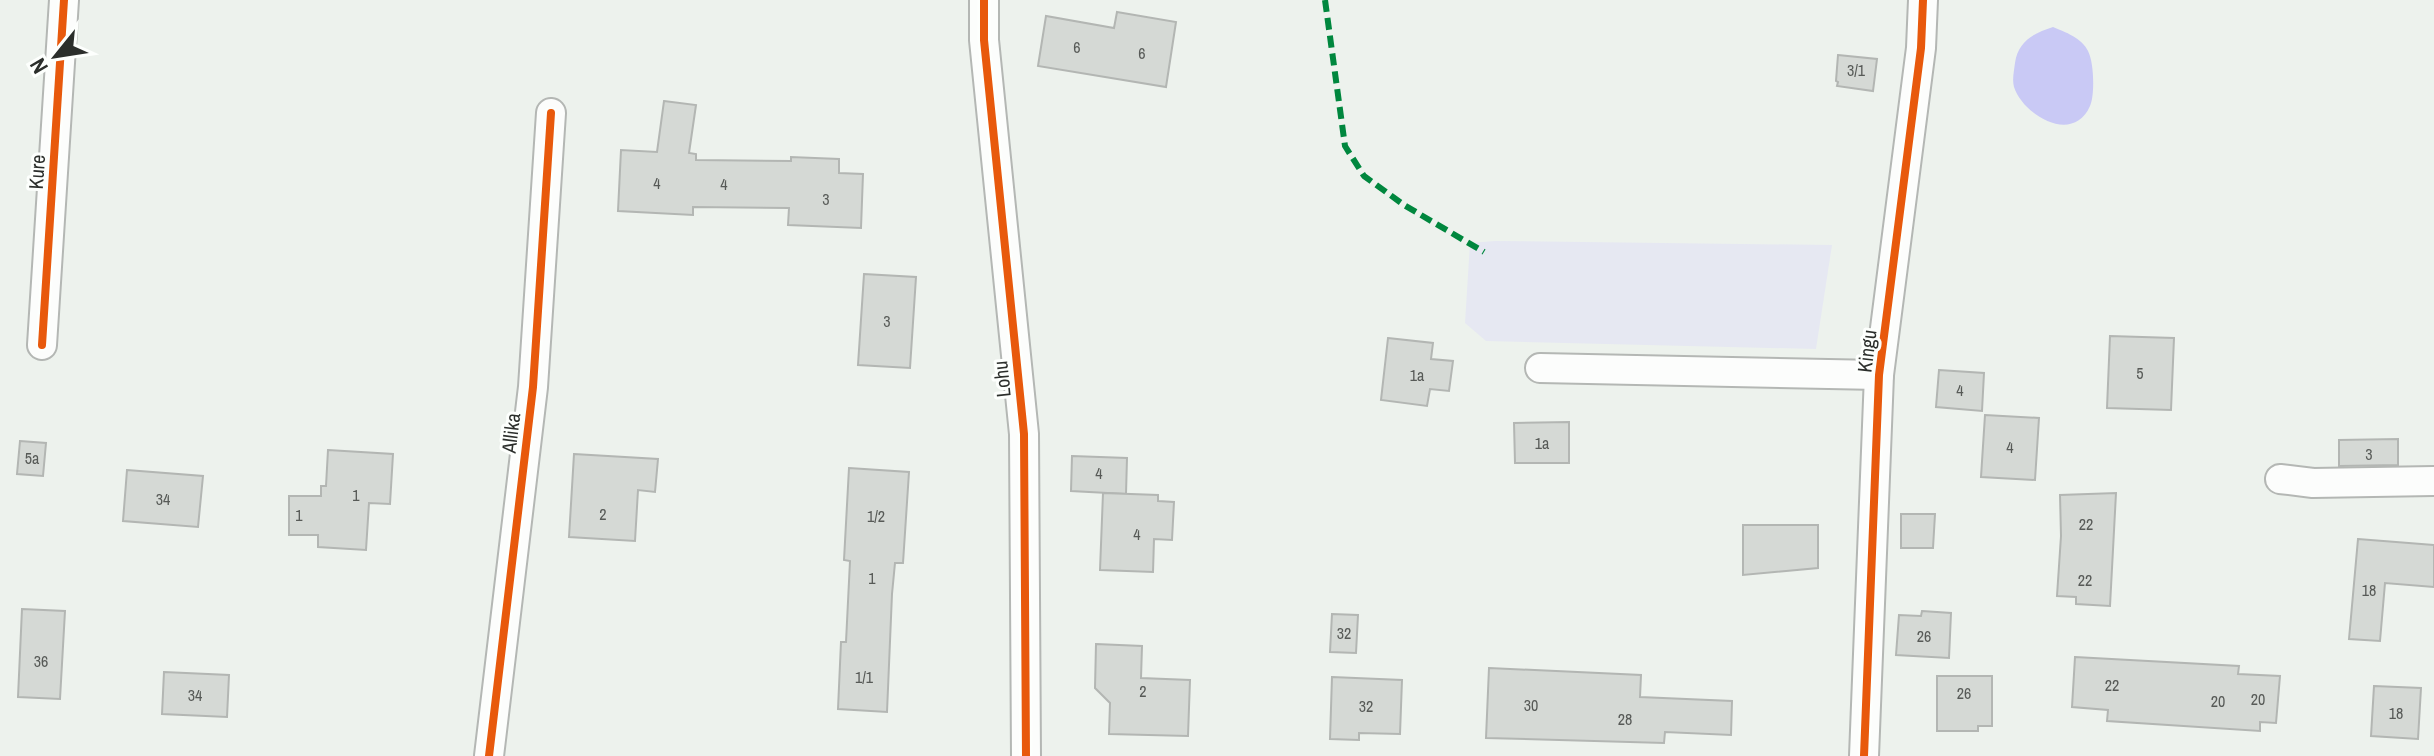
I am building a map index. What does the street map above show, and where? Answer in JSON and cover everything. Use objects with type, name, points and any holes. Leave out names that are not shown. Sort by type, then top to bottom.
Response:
[{"type":"street","name":"Kure","points":[[42,345],[64,0]]},
{"type":"street","name":"Lohu","points":[[984,0],[984,40],[1024,434],[1026,756]]},
{"type":"street","name":"Kingu","points":[[1864,756],[1879,375],[1921,48],[1923,0]]},
{"type":"street","name":"Allika","points":[[489,756],[533,387],[551,113]]},
{"type":"street","name":"Kingu","points":[[1540,368],[1879,375]]},
{"type":"street","points":[[2280,479],[2313,483],[2434,481]]},
{"type":"shaded area","points":[[1470,243],[1832,245],[1816,349],[1486,341],[1465,323]]},
{"type":"water","points":[[2053,27],[2082,42],[2092,63],[2090,106],[2082,118],[2061,125],[2049,122],[2027,107],[2013,84],[2017,55],[2023,44],[2033,35]]},
{"type":"building","points":[[1117,12],[1176,22],[1166,87],[1038,66],[1046,16],[1114,28]]},
{"type":"building","points":[[1838,55],[1877,59],[1873,91],[1837,86]]},
{"type":"building","points":[[664,101],[696,105],[689,153],[696,154],[696,160],[839,159],[839,173],[863,174],[861,228],[788,225],[789,208],[693,207],[693,215],[618,211],[621,150],[657,152]]},
{"type":"building","points":[[864,274],[916,277],[910,368],[858,365]]},
{"type":"building","points":[[2110,336],[2174,338],[2171,410],[2107,408]]},
{"type":"building","points":[[1388,338],[1433,343],[1431,359],[1453,361],[1449,391],[1430,389],[1427,406],[1381,400]]},
{"type":"building","points":[[1939,370],[1984,373],[1982,411],[1936,407]]},
{"type":"building","points":[[1985,415],[2039,418],[2035,480],[1981,477]]},
{"type":"building","points":[[1569,422],[1569,463],[1515,463],[1514,423]]},
{"type":"building","points":[[2398,439],[2398,465],[2339,466],[2339,440]]},
{"type":"building","points":[[20,441],[46,443],[43,476],[17,474]]},
{"type":"building","points":[[328,450],[393,454],[390,504],[369,503],[366,550],[318,547],[318,535],[289,535],[289,496],[321,496],[321,486],[326,486]]},
{"type":"building","points":[[574,454],[658,459],[655,492],[638,490],[635,541],[569,537]]},
{"type":"building","points":[[1072,456],[1127,458],[1126,494],[1071,491]]},
{"type":"building","points":[[849,468],[909,472],[903,563],[895,563],[892,594],[887,712],[838,709],[841,642],[846,642],[850,561],[844,560]]},
{"type":"building","points":[[127,470],[203,476],[198,527],[123,521]]},
{"type":"building","points":[[1103,493],[1158,495],[1158,501],[1174,502],[1172,540],[1154,539],[1153,572],[1100,570]]},
{"type":"building","points":[[2116,493],[2110,606],[2076,604],[2076,597],[2057,596],[2060,495]]},
{"type":"building","points":[[1901,514],[1935,514],[1933,548],[1901,548]]},
{"type":"building","points":[[1743,525],[1818,525],[1818,568],[1743,575]]},
{"type":"building","points":[[2358,539],[2434,545],[2434,587],[2385,583],[2380,641],[2349,639]]},
{"type":"building","points":[[22,609],[65,611],[60,699],[18,697]]},
{"type":"building","points":[[1922,611],[1951,613],[1949,658],[1896,655],[1899,615],[1921,616]]},
{"type":"building","points":[[1332,614],[1358,615],[1356,653],[1330,652]]},
{"type":"building","points":[[1096,644],[1142,646],[1141,678],[1190,680],[1188,736],[1109,734],[1110,703],[1095,688]]},
{"type":"building","points":[[2075,657],[2239,666],[2238,674],[2280,676],[2276,723],[2260,722],[2260,731],[2107,721],[2108,710],[2072,707]]},
{"type":"building","points":[[1489,668],[1641,675],[1640,697],[1732,701],[1731,735],[1665,732],[1664,743],[1486,738]]},
{"type":"building","points":[[164,672],[229,675],[227,717],[162,714]]},
{"type":"building","points":[[1937,676],[1992,676],[1992,726],[1978,726],[1978,731],[1937,731]]},
{"type":"building","points":[[1332,677],[1402,680],[1400,734],[1359,733],[1359,740],[1330,739]]},
{"type":"building","points":[[2374,686],[2421,688],[2418,739],[2371,736]]},
{"type":"marked path","points":[[1325,0],[1345,146],[1364,176],[1404,205],[1484,252]]},
{"type":"cycle path","points":[[42,345],[64,0]]},
{"type":"cycle path","points":[[984,0],[984,40],[1024,434],[1026,756]]},
{"type":"cycle path","points":[[1864,756],[1879,375],[1921,48],[1923,0]]},
{"type":"cycle path","points":[[489,756],[533,387],[551,113]]}]
